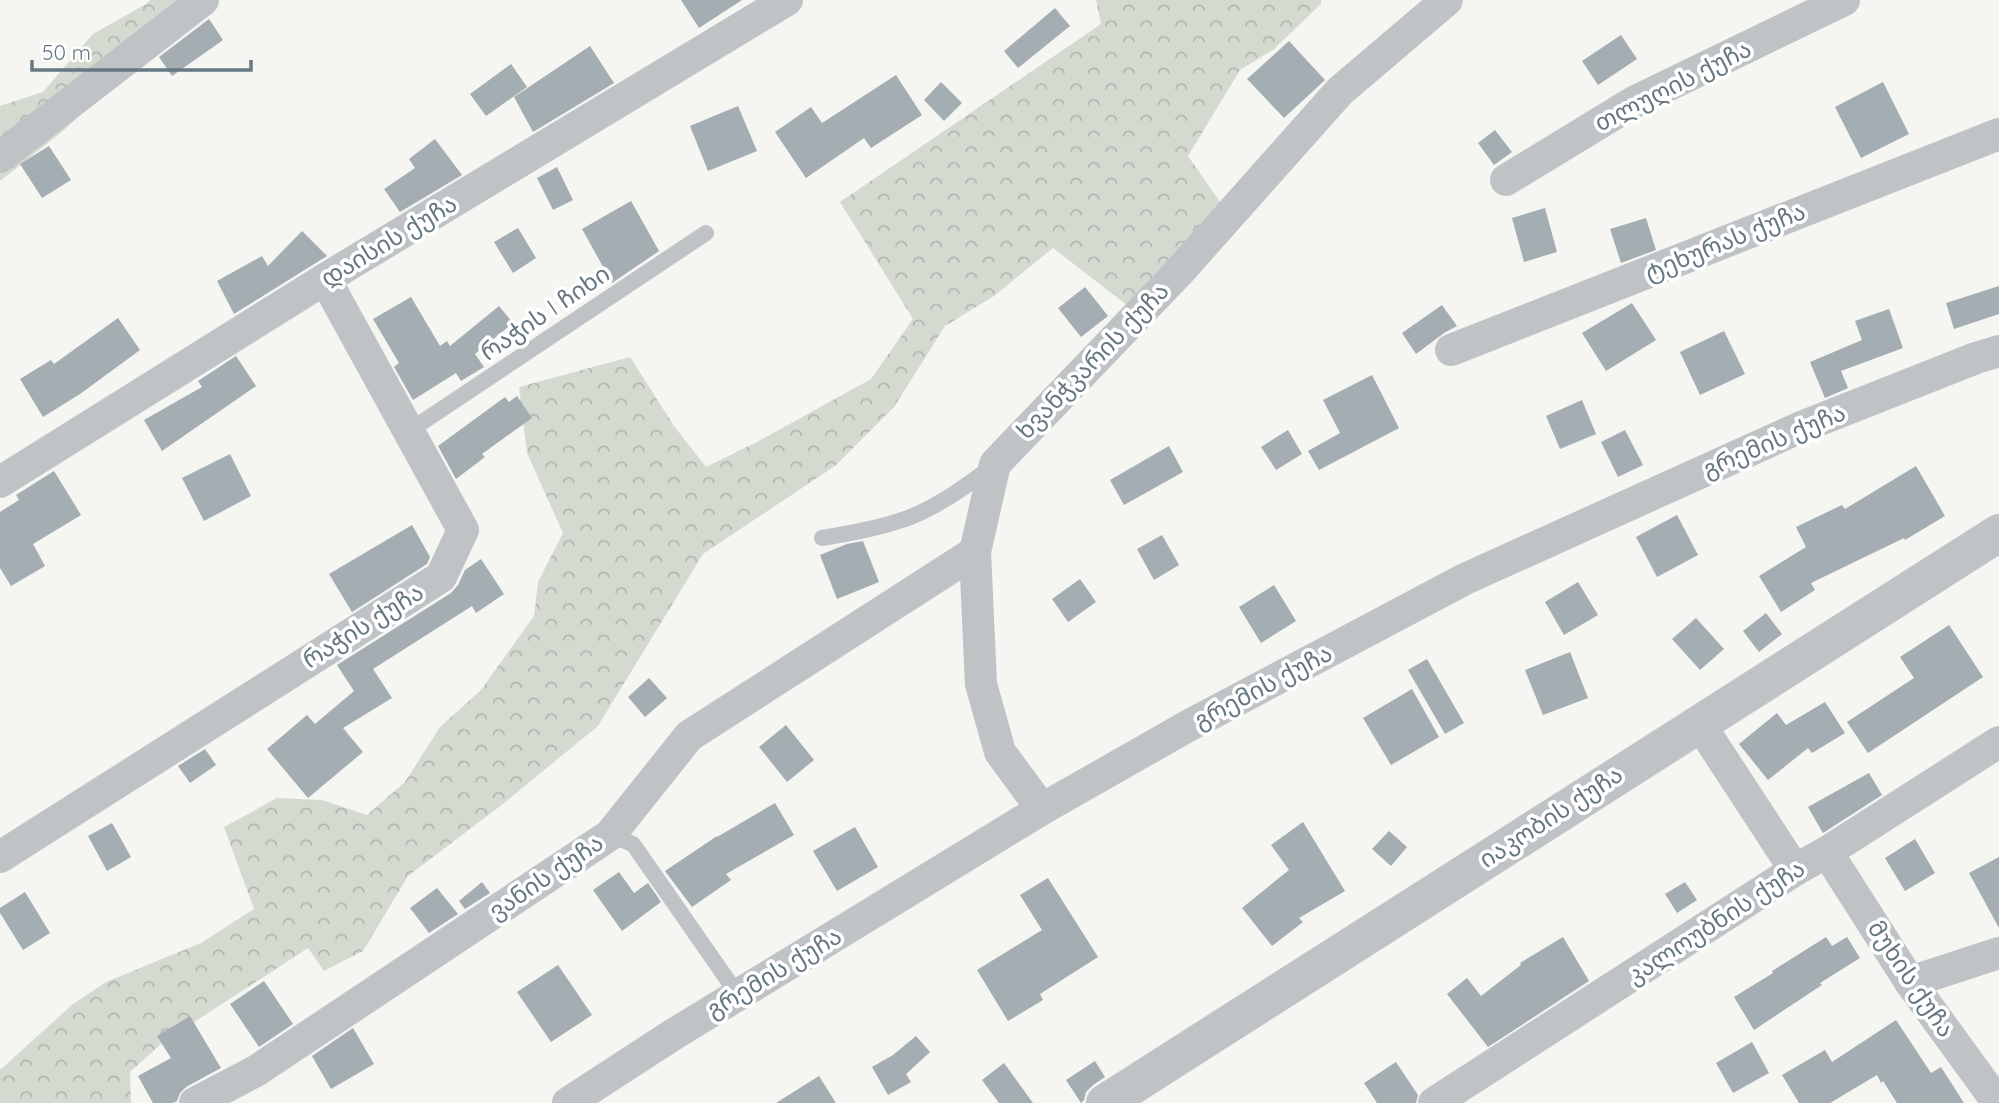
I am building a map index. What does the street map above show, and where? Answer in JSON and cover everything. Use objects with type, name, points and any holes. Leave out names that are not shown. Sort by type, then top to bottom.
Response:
[{"type":"street","points":[[0,157],[203,0]]},
{"type":"street","name":"ხვანჭკარის ქუჩა","points":[[995,464],[1178,273],[1340,91],[1447,0]]},
{"type":"street","name":"თლუღის ქუჩა","points":[[1506,180],[1634,102],[1844,0]]},
{"type":"street","name":"დაისის ქუჩა","points":[[0,482],[325,279],[775,4]]},
{"type":"street","name":"ტეხურას ქუჩა","points":[[1451,350],[1999,134]]},
{"type":"street","name":"რაჭის ქუჩა","points":[[0,857],[441,576],[463,530],[325,279]]},
{"type":"street","name":"გრემის ქუჩა","points":[[568,1103],[674,1034],[1042,809],[1188,726],[1465,579],[1799,428],[1999,351]]},
{"type":"street","points":[[995,464],[975,552],[981,684],[1000,752],[1042,809]]},
{"type":"street","name":"იაკობის ქუჩა","points":[[1127,1097],[1699,723],[1999,533]]},
{"type":"street","name":"ვანის ქუჩა","points":[[195,1103],[256,1071],[610,835],[689,736],[975,552]]},
{"type":"street","points":[[1699,723],[1795,870]]},
{"type":"street","name":"კალოუბნის ქუჩა","points":[[1434,1103],[1999,742]]},
{"type":"street","name":"მუხის ქუჩა","points":[[1827,852],[1910,982],[1998,1103]]},
{"type":"street","points":[[1910,982],[1999,953]]},
{"type":"lane","name":"რაჭის I ჩიხი","points":[[409,432],[706,233]]},
{"type":"lane","points":[[822,538],[874,529],[911,517],[956,494],[995,464]]},
{"type":"lane","points":[[610,835],[633,844],[738,995]]},
{"type":"green space","points":[[150,0],[203,0],[63,131],[0,181],[0,106],[43,92],[93,34]]},
{"type":"green space","points":[[1096,0],[1321,0],[1321,4],[1273,50],[1240,70],[1188,156],[1225,209],[1132,309],[1053,248],[994,296],[945,326],[894,407],[835,466],[703,554],[598,726],[499,807],[408,876],[363,951],[324,971],[308,948],[162,1043],[130,1072],[131,1103],[0,1103],[0,1070],[73,1004],[106,982],[201,943],[254,909],[224,827],[277,798],[322,800],[367,815],[405,782],[440,727],[481,690],[534,616],[538,582],[563,533],[527,453],[519,387],[630,357],[674,426],[706,467],[871,379],[913,319],[840,202],[1101,24]]},
{"type":"building","points":[[681,0],[742,0],[699,28]]},
{"type":"building","points":[[1055,8],[1070,26],[1018,68],[1004,51]]},
{"type":"building","points":[[209,19],[223,40],[172,76],[159,57]]},
{"type":"building","points":[[1621,35],[1637,59],[1598,85],[1582,61]]},
{"type":"building","points":[[1289,41],[1325,80],[1284,118],[1247,79]]},
{"type":"building","points":[[590,46],[614,83],[533,132],[514,97]]},
{"type":"building","points":[[511,64],[527,87],[486,116],[470,94]]},
{"type":"building","points":[[896,75],[922,115],[871,148],[864,138],[806,178],[775,132],[811,107],[822,123]]},
{"type":"building","points":[[941,82],[962,103],[944,121],[924,100]]},
{"type":"building","points":[[1883,82],[1909,134],[1861,158],[1835,107]]},
{"type":"building","points":[[738,106],[757,151],[708,171],[690,126]]},
{"type":"building","points":[[1495,130],[1512,152],[1494,165],[1478,143]]},
{"type":"building","points":[[435,139],[462,175],[400,212],[384,189],[415,168],[409,159]]},
{"type":"building","points":[[49,146],[71,180],[42,198],[20,164]]},
{"type":"building","points":[[557,167],[573,200],[553,210],[537,178]]},
{"type":"building","points":[[631,201],[659,251],[612,283],[582,229]]},
{"type":"building","points":[[1545,208],[1557,252],[1524,262],[1512,218]]},
{"type":"building","points":[[1646,218],[1656,250],[1621,263],[1610,229]]},
{"type":"building","points":[[518,228],[536,258],[513,273],[494,242]]},
{"type":"building","points":[[302,231],[327,256],[234,314],[217,281],[262,256],[268,266]]},
{"type":"building","points":[[1999,286],[1999,314],[1954,329],[1946,303]]},
{"type":"building","points":[[1085,287],[1108,316],[1081,337],[1058,308]]},
{"type":"building","points":[[411,297],[440,346],[447,341],[450,346],[499,306],[513,323],[475,354],[484,367],[461,381],[456,373],[413,400],[394,367],[399,363],[373,319]]},
{"type":"building","points":[[1632,303],[1656,340],[1606,371],[1582,333]]},
{"type":"building","points":[[1442,305],[1457,326],[1416,354],[1402,333]]},
{"type":"building","points":[[1889,309],[1903,348],[1841,371],[1848,388],[1825,398],[1810,362],[1862,340],[1855,321]]},
{"type":"building","points":[[118,318],[140,350],[80,394],[43,417],[20,379],[51,360],[54,364]]},
{"type":"building","points":[[1724,331],[1745,374],[1700,395],[1680,352]]},
{"type":"building","points":[[236,356],[256,386],[162,451],[144,420],[202,387],[198,381]]},
{"type":"building","points":[[1372,375],[1399,428],[1319,470],[1308,451],[1340,433],[1323,400]]},
{"type":"building","points":[[517,396],[532,418],[482,454],[485,457],[456,479],[438,446],[505,397],[509,402]]},
{"type":"building","points":[[1582,400],[1596,434],[1560,449],[1546,416]]},
{"type":"building","points":[[1288,430],[1302,454],[1276,470],[1261,447]]},
{"type":"building","points":[[1625,430],[1643,465],[1618,477],[1601,442]]},
{"type":"building","points":[[1169,446],[1183,472],[1124,505],[1110,480]]},
{"type":"building","points":[[230,454],[251,496],[204,521],[182,478]]},
{"type":"building","points":[[1916,466],[1945,516],[1905,540],[1904,538],[1811,583],[1815,590],[1781,612],[1759,576],[1806,547],[1796,527],[1842,505],[1845,509]]},
{"type":"building","points":[[54,471],[81,515],[33,544],[45,566],[11,586],[0,568],[0,512],[19,500],[16,495]]},
{"type":"building","points":[[1677,515],[1698,555],[1657,577],[1636,537]]},
{"type":"building","points":[[412,525],[430,557],[427,564],[352,612],[329,574]]},
{"type":"building","points":[[1162,535],[1179,565],[1154,580],[1137,549]]},
{"type":"building","points":[[863,541],[879,582],[837,599],[820,555],[847,544]]},
{"type":"building","points":[[481,559],[504,594],[476,613],[472,606],[373,669],[392,698],[343,728],[363,752],[308,798],[267,749],[307,715],[315,724],[354,691],[337,665],[451,593],[465,570]]},
{"type":"building","points":[[1080,579],[1096,602],[1068,622],[1052,599]]},
{"type":"building","points":[[1578,582],[1598,615],[1564,635],[1545,602]]},
{"type":"building","points":[[1274,585],[1296,621],[1261,643],[1239,607]]},
{"type":"building","points":[[1766,613],[1782,634],[1759,652],[1743,631]]},
{"type":"building","points":[[1696,618],[1724,649],[1700,670],[1672,639]]},
{"type":"building","points":[[1949,625],[1983,677],[1868,753],[1847,722],[1914,678],[1900,657]]},
{"type":"building","points":[[1570,652],[1588,698],[1543,715],[1525,670]]},
{"type":"building","points":[[1427,659],[1464,723],[1445,734],[1408,670]]},
{"type":"building","points":[[649,678],[667,698],[645,717],[628,697]]},
{"type":"building","points":[[1412,689],[1439,737],[1391,765],[1363,718]]},
{"type":"building","points":[[1825,702],[1845,733],[1812,753],[1808,748],[1768,780],[1739,744],[1777,713],[1786,725]]},
{"type":"building","points":[[786,725],[814,760],[787,782],[759,747]]},
{"type":"building","points":[[205,749],[216,765],[190,783],[178,766]]},
{"type":"building","points":[[1869,773],[1882,795],[1823,833],[1808,807]]},
{"type":"building","points":[[775,803],[794,835],[726,874],[731,880],[692,907],[665,871],[717,836]]},
{"type":"building","points":[[1303,822],[1345,891],[1299,918],[1303,922],[1272,946],[1242,908],[1289,870],[1271,845]]},
{"type":"building","points":[[112,823],[131,857],[107,871],[88,836]]},
{"type":"building","points":[[855,827],[878,867],[837,891],[813,851]]},
{"type":"building","points":[[1389,831],[1407,847],[1391,866],[1372,849]]},
{"type":"building","points":[[1915,839],[1935,873],[1905,891],[1885,858]]},
{"type":"building","points":[[1999,857],[1999,928],[1969,873]]},
{"type":"building","points":[[619,872],[634,893],[648,883],[661,902],[622,931],[593,890]]},
{"type":"building","points":[[1048,878],[1098,957],[1040,994],[1043,1000],[1008,1021],[977,970],[1042,930],[1020,895]]},
{"type":"building","points":[[482,882],[490,893],[465,909],[459,901]]},
{"type":"building","points":[[1685,882],[1697,900],[1677,913],[1665,894]]},
{"type":"building","points":[[437,888],[458,914],[429,933],[410,908]]},
{"type":"building","points":[[25,892],[50,933],[23,950],[0,913],[0,908]]},
{"type":"building","points":[[1563,937],[1589,981],[1488,1047],[1447,994],[1467,978],[1481,996],[1521,965],[1520,963]]},
{"type":"building","points":[[1826,937],[1832,946],[1847,937],[1860,958],[1754,1030],[1734,997]]},
{"type":"building","points":[[558,965],[592,1015],[551,1042],[517,992]]},
{"type":"building","points":[[264,981],[293,1024],[259,1047],[230,1004]]},
{"type":"building","points":[[190,1016],[221,1068],[186,1087],[177,1101],[153,1103],[138,1076],[171,1058],[157,1036]]},
{"type":"building","points":[[1896,1020],[1931,1073],[1941,1067],[1964,1103],[1897,1103],[1877,1075],[1830,1103],[1799,1103],[1782,1075],[1825,1050],[1832,1062]]},
{"type":"building","points":[[353,1028],[374,1064],[331,1089],[312,1056]]},
{"type":"building","points":[[916,1036],[930,1052],[906,1074],[911,1082],[888,1095],[872,1067],[893,1055]]},
{"type":"building","points":[[1752,1042],[1769,1073],[1733,1093],[1716,1063]]},
{"type":"building","points":[[1095,1061],[1105,1077],[1086,1092],[1081,1103],[1066,1080]]},
{"type":"building","points":[[1396,1062],[1418,1095],[1416,1103],[1377,1103],[1364,1083]]},
{"type":"building","points":[[1004,1063],[1033,1103],[999,1103],[982,1080]]},
{"type":"building","points":[[819,1076],[836,1103],[776,1103]]}]
